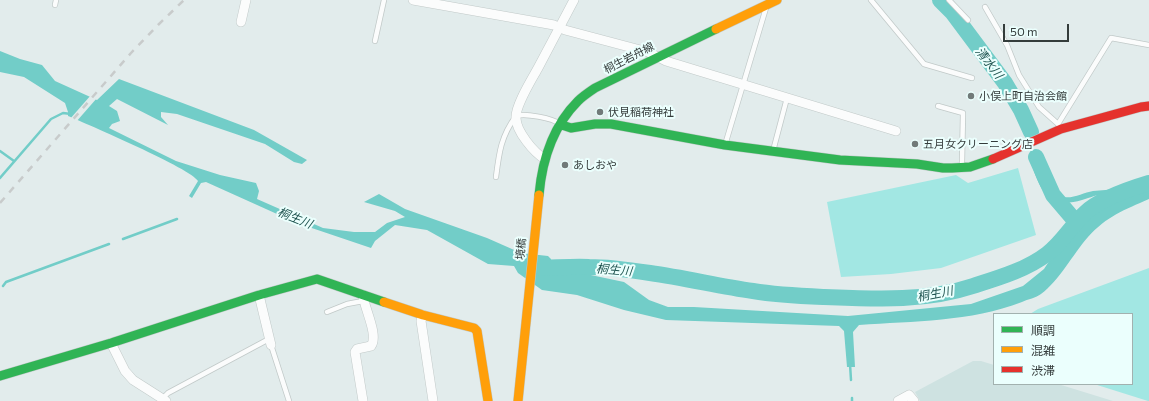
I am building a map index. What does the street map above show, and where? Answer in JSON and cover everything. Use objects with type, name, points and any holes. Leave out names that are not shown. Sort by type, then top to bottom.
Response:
[{"type":"street","points":[[241,22],[246,0]]},
{"type":"street","points":[[413,0],[560,27],[565,30],[648,52],[666,61],[896,131]]},
{"type":"street","points":[[545,159],[536,153],[528,142],[518,127],[516,116],[524,95],[574,0]]},
{"type":"street","name":"桐生岩舟線","points":[[540,185],[545,159],[551,142],[571,109],[590,92],[658,56],[777,0]]},
{"type":"street","points":[[562,124],[571,128],[595,124],[611,124],[725,145],[840,160],[917,164],[943,168],[970,167],[1007,153],[1060,126],[1149,106]]},
{"type":"street","name":"境橋","points":[[518,401],[540,185]]},
{"type":"street","points":[[0,376],[259,295],[317,279],[363,298],[474,328],[477,331],[488,401]]},
{"type":"street","points":[[259,295],[270,342]]},
{"type":"street","points":[[363,298],[372,326],[374,339],[371,346],[357,349],[355,352],[363,401]]},
{"type":"street","points":[[423,315],[421,321],[433,401]]},
{"type":"street","points":[[111,342],[125,371],[133,380],[163,400]]},
{"type":"street","points":[[898,401],[909,395],[914,401]]},
{"type":"lane","points":[[376,42],[384,0]]},
{"type":"lane","points":[[871,0],[924,64],[972,78]]},
{"type":"lane","points":[[949,0],[968,20]]},
{"type":"lane","points":[[725,145],[767,5]]},
{"type":"lane","points":[[985,7],[1007,45],[1019,76],[1039,107],[1060,126],[1111,38],[1149,45]]},
{"type":"lane","points":[[773,151],[787,98]]},
{"type":"lane","points":[[938,106],[963,113],[963,167]]},
{"type":"lane","points":[[496,178],[499,151],[502,140],[509,125],[516,116],[521,114],[551,119],[562,124]]},
{"type":"lane","points":[[327,312],[363,298]]},
{"type":"lane","points":[[163,400],[168,393],[270,342],[289,401]]},
{"type":"shaded area","points":[[1018,168],[1036,235],[941,268],[891,274],[841,277],[827,202],[956,175],[968,183]]},
{"type":"shaded area","points":[[1149,268],[1149,401],[1097,385],[1133,385],[1133,313],[1032,313],[1038,309]]},
{"type":"shaded area","points":[[973,361],[981,361],[993,365],[993,385],[1061,385],[1113,401],[920,401],[915,392]]},
{"type":"water","points":[[0,51],[20,59],[42,65],[55,81],[97,100],[119,79],[254,130],[307,160],[302,164],[294,162],[265,144],[177,114],[161,112],[161,117],[168,125],[117,99],[109,106],[117,111],[120,121],[112,124],[109,128],[176,161],[220,175],[256,183],[259,191],[257,199],[323,228],[354,232],[375,232],[387,223],[405,217],[395,211],[364,202],[379,194],[405,209],[487,238],[521,253],[548,256],[551,259],[552,266],[624,282],[649,300],[668,307],[694,307],[848,316],[971,304],[1023,286],[1044,269],[1070,233],[1090,215],[1117,198],[1103,195],[1070,203],[1052,199],[1041,187],[1030,159],[1041,156],[1050,186],[1055,193],[1060,196],[1069,197],[1093,191],[1122,187],[1134,183],[1149,175],[1149,199],[1116,214],[1095,230],[1082,244],[1048,289],[1037,297],[1002,309],[962,317],[942,320],[859,325],[853,332],[855,367],[847,367],[844,331],[839,326],[666,320],[624,310],[577,295],[542,290],[518,273],[514,266],[488,264],[427,230],[395,225],[375,241],[371,248],[297,223],[206,182],[201,183],[192,198],[189,196],[198,181],[191,175],[159,157],[68,116],[65,103],[24,77],[0,72]]},
{"type":"pier","points":[[91,95],[97,98],[76,122],[70,119]]},
{"type":"waterway","name":"清水川","points":[[940,0],[952,12],[1005,83],[1021,110],[1031,132]]},
{"type":"waterway","name":"桐生川","points":[[0,178],[51,119],[63,113],[71,114]]},
{"type":"waterway","points":[[0,151],[14,161]]},
{"type":"waterway","name":"清水川","points":[[1036,157],[1053,195],[1076,222]]},
{"type":"waterway","name":"桐生川","points":[[537,268],[583,267],[620,269],[663,275],[727,287],[789,295],[880,299],[936,295],[982,283],[1030,265],[1052,250],[1080,218],[1091,208],[1115,195],[1149,183]]},
{"type":"waterway","points":[[123,239],[177,219]]},
{"type":"waterway","points":[[3,286],[6,282],[109,244]]},
{"type":"waterway","points":[[850,364],[851,380]]},
{"type":"railway","points":[[0,203],[131,53],[184,0]]},
{"type":"traffic: fast","points":[[539,195],[546,157],[555,133],[569,111],[580,99],[595,88],[716,29]]},
{"type":"traffic: fast","points":[[562,125],[571,128],[595,124],[611,124],[725,145],[840,160],[917,164],[952,168],[970,167],[993,159]]},
{"type":"traffic: fast","points":[[0,376],[111,343],[259,295],[317,279],[384,302]]},
{"type":"traffic: slow","points":[[716,29],[777,0]]},
{"type":"traffic: slow","points":[[518,401],[539,195]]},
{"type":"traffic: slow","points":[[384,302],[423,315],[474,328],[477,331],[488,401]]},
{"type":"traffic: jam","points":[[993,159],[1061,129],[1149,106]]},
{"type":"place","name":"小俣上町自治会館","points":[[971,96]]},
{"type":"place","name":"伏見稲荷神社","points":[[600,112]]},
{"type":"place","name":"五月女クリーニング店","points":[[915,144]]},
{"type":"place","name":"あしおや","points":[[565,165]]}]
